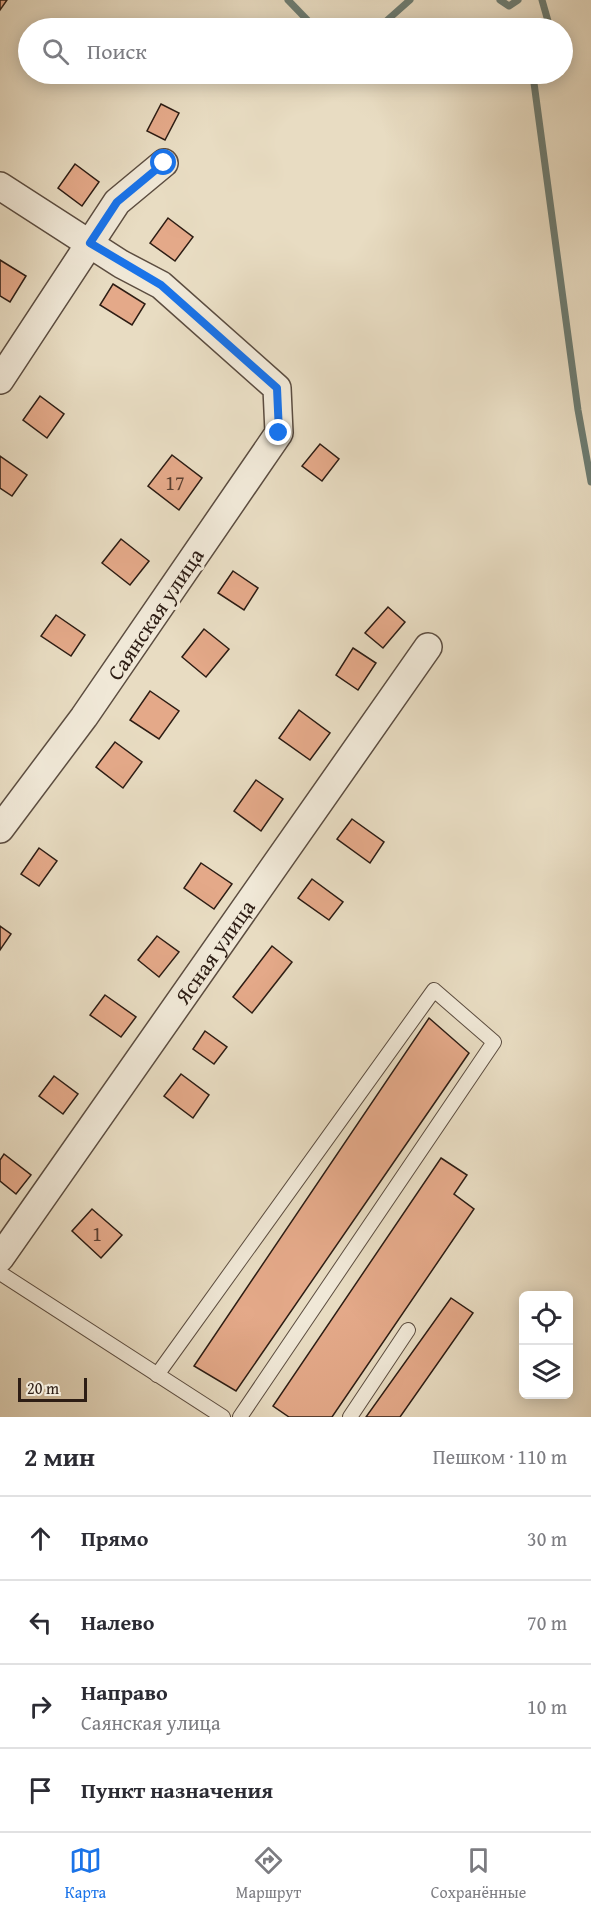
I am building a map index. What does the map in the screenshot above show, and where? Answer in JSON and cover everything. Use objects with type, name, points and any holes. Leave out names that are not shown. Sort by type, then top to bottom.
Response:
[{"type":"street","points":[[0,380],[117,202],[164,163]]},
{"type":"street","points":[[0,186],[90,243]]},
{"type":"street","name":"Саянская улица","points":[[0,829],[84,717],[279,433],[277,388],[161,285],[90,243]]},
{"type":"street","name":"Ясная улица","points":[[0,1258],[428,647]]},
{"type":"lane","points":[[157,1375],[434,990],[495,1042],[240,1417]]},
{"type":"lane","points":[[0,1274],[223,1417]]},
{"type":"lane","points":[[350,1417],[408,1330]]},
{"type":"building","points":[[0,0],[7,0],[0,10]]},
{"type":"building","points":[[161,104],[179,113],[165,140],[147,131]]},
{"type":"building","points":[[75,164],[99,182],[82,206],[58,188]]},
{"type":"building","points":[[168,218],[193,237],[175,261],[150,243]]},
{"type":"building","points":[[0,260],[26,276],[10,302],[0,296]]},
{"type":"building","points":[[113,284],[145,304],[132,325],[100,305]]},
{"type":"building","points":[[40,396],[64,414],[47,438],[23,420]]},
{"type":"building","points":[[320,444],[339,459],[322,481],[302,466]]},
{"type":"building","points":[[172,455],[202,478],[179,510],[148,486]]},
{"type":"building","points":[[0,456],[27,475],[12,496],[0,488]]},
{"type":"building","points":[[121,539],[149,561],[130,585],[102,563]]},
{"type":"building","points":[[233,571],[258,588],[244,610],[218,593]]},
{"type":"building","points":[[388,607],[405,622],[383,648],[365,633]]},
{"type":"building","points":[[56,615],[85,635],[71,656],[41,636]]},
{"type":"building","points":[[204,629],[229,649],[206,677],[182,657]]},
{"type":"building","points":[[353,648],[376,663],[358,690],[336,675]]},
{"type":"building","points":[[150,691],[179,711],[159,739],[130,720]]},
{"type":"building","points":[[299,710],[330,733],[310,760],[279,738]]},
{"type":"building","points":[[115,742],[142,762],[123,788],[96,767]]},
{"type":"building","points":[[256,780],[283,799],[261,831],[234,811]]},
{"type":"building","points":[[352,819],[384,842],[370,863],[337,839]]},
{"type":"building","points":[[39,848],[57,861],[39,886],[21,874]]},
{"type":"building","points":[[201,863],[232,884],[214,909],[184,888]]},
{"type":"building","points":[[312,879],[343,902],[329,920],[298,898]]},
{"type":"building","points":[[0,926],[11,934],[0,950]]},
{"type":"building","points":[[157,936],[179,952],[159,977],[138,960]]},
{"type":"building","points":[[272,946],[292,962],[252,1013],[233,997]]},
{"type":"building","points":[[105,995],[136,1017],[121,1037],[90,1015]]},
{"type":"building","points":[[429,1018],[469,1053],[236,1391],[194,1366]]},
{"type":"building","points":[[205,1031],[227,1047],[214,1064],[193,1049]]},
{"type":"building","points":[[181,1074],[209,1095],[193,1118],[164,1096]]},
{"type":"building","points":[[54,1076],[78,1094],[63,1114],[39,1096]]},
{"type":"building","points":[[4,1154],[31,1175],[16,1194],[0,1181],[0,1160]]},
{"type":"building","points":[[441,1158],[467,1175],[454,1194],[474,1209],[332,1417],[289,1417],[273,1406]]},
{"type":"building","points":[[92,1209],[122,1235],[101,1258],[72,1231]]},
{"type":"building","points":[[451,1298],[473,1313],[400,1417],[366,1417]]},
{"type":"waterway","points":[[288,0],[305,18]]},
{"type":"waterway","points":[[390,18],[410,0]]},
{"type":"waterway","points":[[500,0],[509,6],[518,0]]},
{"type":"waterway","points":[[542,0],[547,18]]},
{"type":"waterway","points":[[534,84],[578,410],[591,482]]},
{"type":"route","points":[[164,163],[117,202],[90,243],[121,264],[161,285],[277,388],[279,433]]}]
